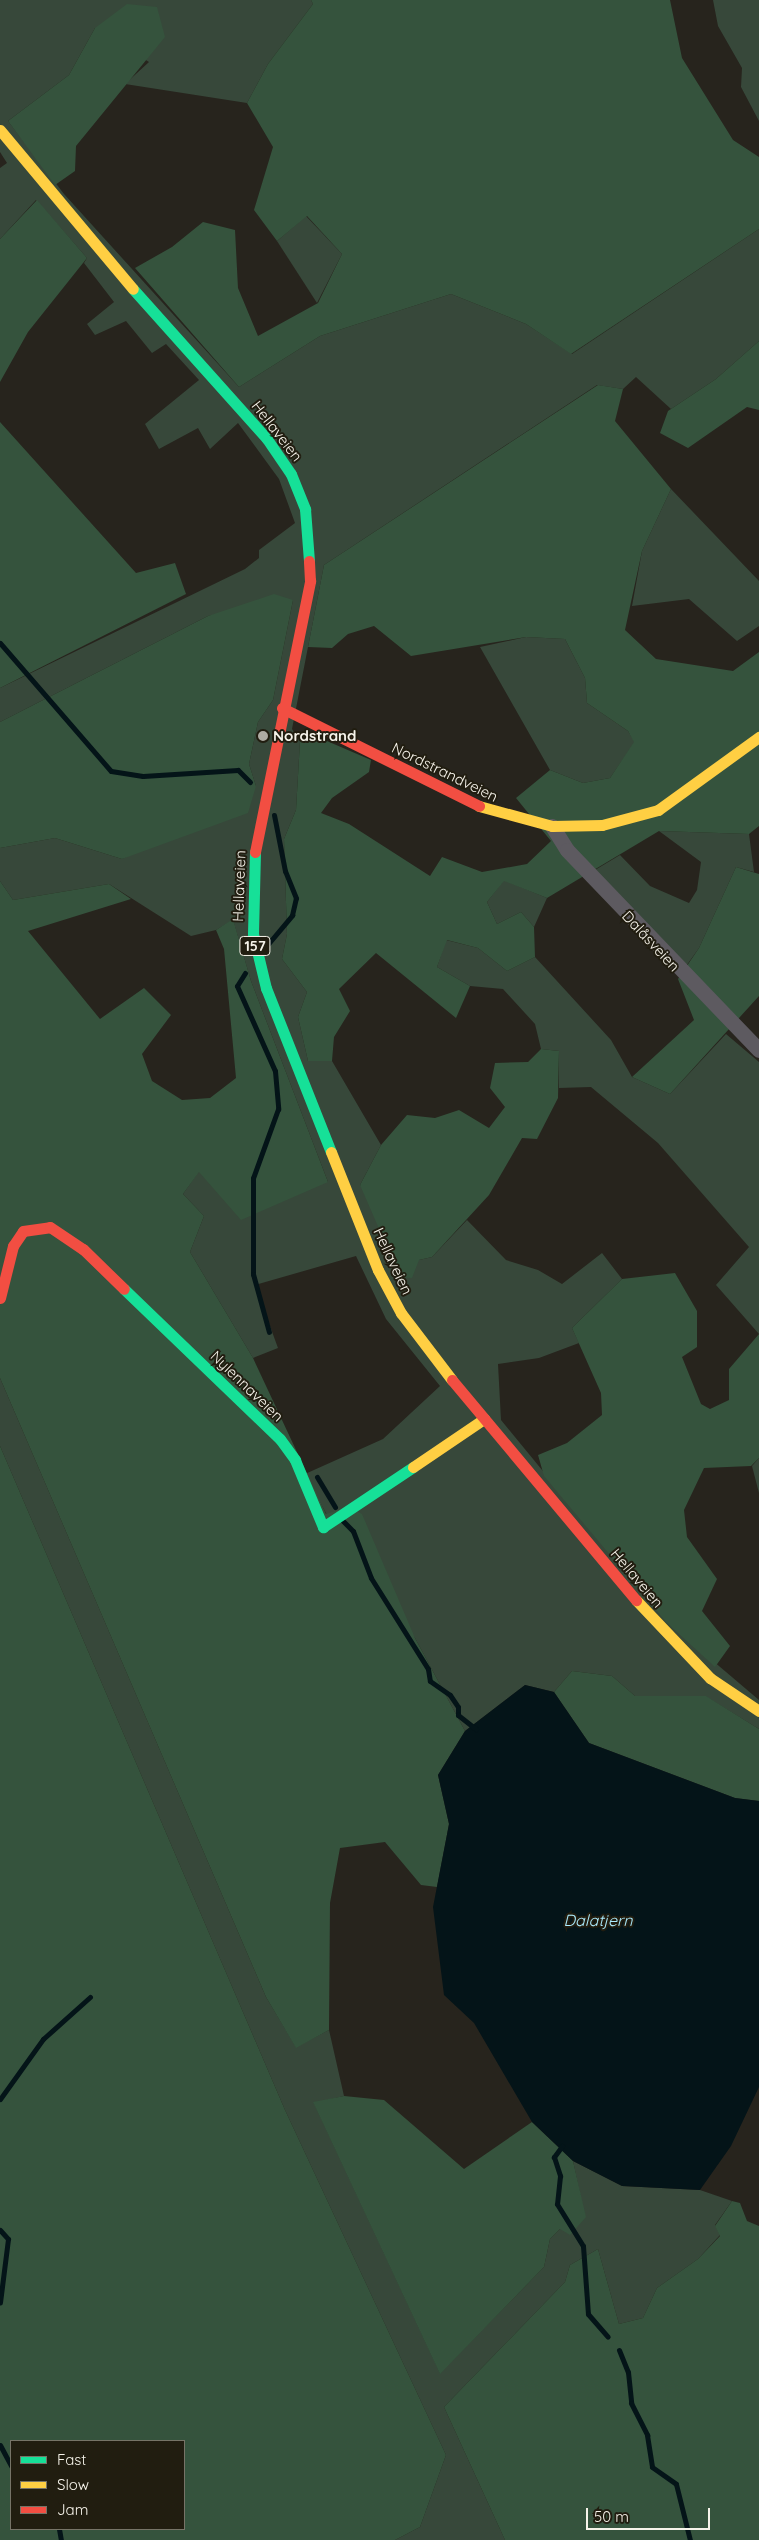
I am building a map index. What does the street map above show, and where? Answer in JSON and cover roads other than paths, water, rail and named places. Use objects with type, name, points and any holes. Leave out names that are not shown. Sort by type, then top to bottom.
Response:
[{"type":"main road","name":"Hellaveien","points":[[0,130],[80,230],[252,422],[291,474],[305,509],[311,556],[310,581],[282,708],[251,879],[253,934],[259,963],[389,1292],[416,1336],[668,1639],[710,1678],[759,1711]]},
{"type":"main road","name":"Nordstrandveien","points":[[282,708],[470,804],[552,826],[602,825],[658,810],[759,737]]},
{"type":"main road","name":"Nylennaveien","points":[[0,1298],[13,1246],[23,1231],[50,1228],[83,1249],[280,1439],[295,1460],[323,1527],[484,1418]]},
{"type":"street","name":"Dalåsveien","points":[[552,826],[566,850],[759,1050]]},
{"type":"water","name":"Dalatjern","points":[[525,1685],[554,1692],[589,1743],[735,1798],[759,1801],[759,2087],[731,2146],[700,2190],[622,2186],[573,2161],[532,2122],[474,2023],[444,1995],[433,1907],[449,1824],[438,1775],[465,1731]]},
{"type":"waterway","points":[[0,643],[111,771],[143,776],[238,770],[250,782]]},
{"type":"waterway","points":[[268,944],[292,915],[296,898],[285,871],[274,815]]},
{"type":"waterway","points":[[245,973],[237,986],[275,1071],[278,1109],[253,1178],[253,1274],[269,1332]]},
{"type":"waterway","points":[[317,1477],[335,1507]]},
{"type":"waterway","points":[[343,1521],[353,1531],[371,1578],[428,1669],[430,1681],[450,1695],[458,1707],[458,1715],[476,1729]]},
{"type":"waterway","points":[[0,2099],[43,2039],[90,1997]]},
{"type":"waterway","points":[[562,2146],[554,2157],[560,2176],[557,2204],[583,2246],[588,2314],[608,2337]]},
{"type":"waterway","points":[[0,2230],[8,2239],[0,2302]]},
{"type":"waterway","points":[[619,2350],[628,2372],[631,2403],[647,2435],[652,2467],[676,2484],[690,2540]]},
{"type":"waterway","points":[[0,2445],[10,2464]]},
{"type":"waterway","points":[[59,2530],[61,2540]]},
{"type":"place","name":"Nordstrand","points":[[263,736]]}]
